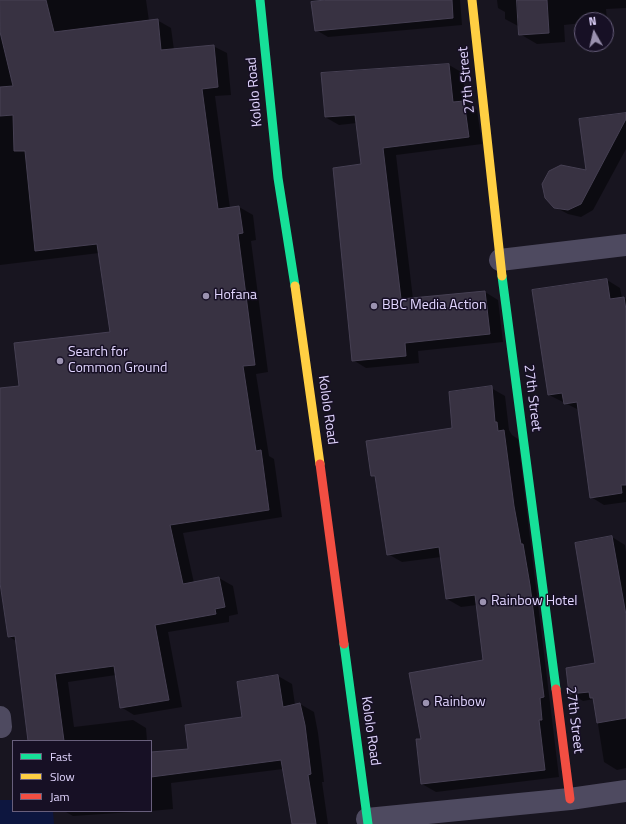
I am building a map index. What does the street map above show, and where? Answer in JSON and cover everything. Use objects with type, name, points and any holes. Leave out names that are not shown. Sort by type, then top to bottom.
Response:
[{"type":"street","name":"Kololo Road","points":[[260,0],[278,178],[305,350],[367,822]]},
{"type":"street","name":"27th Street","points":[[472,0],[500,260],[570,799]]},
{"type":"street","points":[[500,260],[626,245]]},
{"type":"street","points":[[367,822],[570,799],[626,791]]},
{"type":"water","points":[[0,800],[12,800],[12,812],[53,812],[54,824],[0,824]]},
{"type":"building","points":[[0,0],[46,0],[54,32],[158,19],[161,50],[214,45],[218,87],[202,89],[218,209],[239,206],[243,233],[238,234],[255,365],[243,366],[256,451],[261,450],[269,510],[170,525],[183,584],[219,577],[225,607],[215,609],[216,614],[155,625],[169,700],[120,708],[114,666],[55,674],[64,740],[28,740],[15,636],[8,637],[0,583],[0,388],[19,386],[14,343],[110,332],[97,244],[35,251],[25,151],[14,151],[13,115],[0,116],[0,87],[13,86],[0,32]]},
{"type":"building","points":[[325,0],[452,0],[453,18],[315,31],[311,2]]},
{"type":"building","points":[[517,0],[547,0],[549,33],[519,35]]},
{"type":"building","points":[[449,64],[453,102],[464,101],[469,137],[383,148],[401,299],[485,291],[490,334],[405,343],[406,356],[352,361],[333,168],[361,164],[355,115],[325,117],[321,73]]},
{"type":"building","points":[[626,113],[626,119],[581,204],[568,210],[554,208],[545,198],[542,184],[549,171],[561,165],[586,170],[579,119]]},
{"type":"building","points":[[607,279],[610,299],[624,297],[626,310],[626,485],[621,485],[622,493],[590,498],[577,402],[564,404],[562,393],[548,395],[532,290]]},
{"type":"building","points":[[492,386],[495,422],[497,422],[498,431],[504,430],[514,506],[521,544],[523,544],[530,585],[544,697],[540,698],[542,720],[539,720],[545,770],[421,784],[416,739],[421,739],[409,673],[483,660],[475,595],[446,599],[439,547],[387,555],[375,476],[371,476],[366,441],[452,428],[449,392]]},
{"type":"building","points":[[612,536],[626,615],[626,718],[597,723],[593,698],[590,698],[589,692],[569,694],[566,668],[595,663],[575,543]]},
{"type":"building","points":[[278,675],[283,707],[300,703],[305,725],[311,774],[308,775],[316,824],[292,824],[281,760],[152,777],[152,752],[188,749],[185,725],[242,717],[237,682]]},
{"type":"traffic: fast","points":[[260,0],[278,178],[295,286]]},
{"type":"traffic: fast","points":[[502,276],[556,689]]},
{"type":"traffic: fast","points":[[344,644],[368,824]]},
{"type":"traffic: slow","points":[[472,0],[502,276]]},
{"type":"traffic: slow","points":[[295,286],[320,464]]},
{"type":"traffic: jam","points":[[320,464],[344,644]]},
{"type":"traffic: jam","points":[[556,689],[570,799]]},
{"type":"place","name":"Hofana","points":[[206,296]]},
{"type":"place","name":"BBC Media Action","points":[[374,306]]},
{"type":"place","name":"Search for Common Ground","points":[[60,361]]},
{"type":"place","name":"Rainbow Hotel","points":[[483,602]]},
{"type":"place","name":"Rainbow","points":[[426,703]]}]
